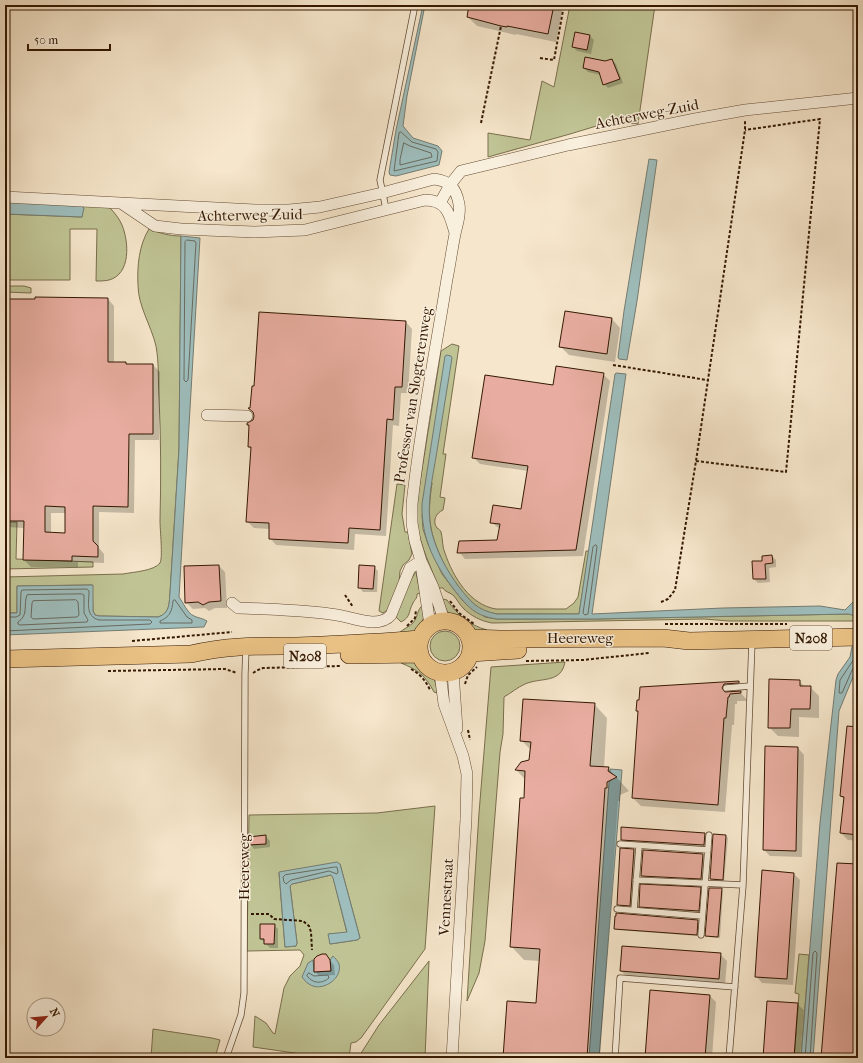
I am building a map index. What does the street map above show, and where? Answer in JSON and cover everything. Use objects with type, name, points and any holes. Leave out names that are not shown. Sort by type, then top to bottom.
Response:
[{"type":"main road","points":[[450,621],[460,625],[474,645],[464,665],[446,673],[434,671],[425,664],[419,646],[425,629],[437,623],[450,621]]},
{"type":"main road","name":"Heereweg","points":[[474,645],[662,646],[689,640],[856,637]]},
{"type":"main road","name":"N208","points":[[5,659],[191,654],[212,658],[246,652],[419,646]]},
{"type":"street","name":"Achterweg-Zuid","points":[[119,202],[155,226],[181,230],[254,232],[305,230],[425,200],[433,200],[440,203],[450,185],[461,171],[576,143],[745,110],[858,98]]},
{"type":"street","name":"Achterweg-Zuid","points":[[5,197],[255,210],[289,210],[320,207],[434,179],[443,180],[450,185]]},
{"type":"street","name":"Professor van Slogterenweg","points":[[437,623],[425,600],[421,561],[412,523],[412,504],[459,215],[459,206],[455,191],[450,185]]},
{"type":"street","name":"Professor van Slogterenweg","points":[[440,203],[446,209],[450,217],[455,234]]},
{"type":"street","points":[[207,415],[247,416]]},
{"type":"street","name":"Professor van Slogterenweg","points":[[421,561],[436,597],[437,623]]},
{"type":"street","points":[[232,603],[238,608],[332,614],[362,621],[374,622],[384,620],[391,615],[410,568],[421,561]]},
{"type":"street","name":"Vennestraat","points":[[446,673],[444,704],[463,756],[467,774],[452,1058]]},
{"type":"lane","points":[[386,209],[380,180],[415,5]]},
{"type":"lane","points":[[729,1058],[743,885],[752,639]]},
{"type":"lane","name":"Heereweg","points":[[226,1058],[241,1015],[244,993],[246,652]]},
{"type":"lane","points":[[726,688],[750,686]]},
{"type":"lane","points":[[701,935],[709,835]]},
{"type":"lane","points":[[620,844],[708,850]]},
{"type":"lane","points":[[634,910],[639,846]]},
{"type":"lane","points":[[636,880],[743,885]]},
{"type":"lane","points":[[617,909],[702,916]]},
{"type":"lane","points":[[615,1058],[620,978],[735,987]]},
{"type":"path","points":[[540,58],[554,60],[564,5]]},
{"type":"path","points":[[481,122],[501,26]]},
{"type":"path","points":[[661,602],[668,599],[675,590],[696,461],[745,130],[820,119],[786,472],[696,461]]},
{"type":"path","points":[[613,365],[707,380]]},
{"type":"path","points":[[436,597],[448,598],[459,613],[474,645],[474,668],[468,675],[465,686]]},
{"type":"path","points":[[405,627],[415,618],[417,609],[425,600]]},
{"type":"path","points":[[583,655],[583,660]]},
{"type":"path","points":[[102,671],[225,669],[237,674],[245,674],[253,673],[263,668],[342,666]]},
{"type":"path","points":[[404,667],[419,673],[427,684],[432,695]]},
{"type":"path","points":[[244,914],[269,914],[274,919],[303,921],[309,926],[311,932],[312,950]]},
{"type":"green space","points":[[570,5],[655,5],[638,124],[613,121],[488,157],[488,133],[530,140],[542,81],[554,87]]},
{"type":"green space","points":[[80,205],[109,207],[121,222],[127,248],[125,264],[116,277],[104,281],[96,281],[97,229],[70,229],[70,280],[5,280],[5,214],[82,217]]},
{"type":"green space","points":[[149,229],[165,234],[181,236],[179,449],[170,593],[167,611],[158,617],[95,615],[93,611],[92,585],[17,586],[17,613],[5,613],[5,577],[123,574],[153,568],[160,563],[161,475],[158,358],[154,338],[142,308],[138,285],[139,256]]},
{"type":"green space","points":[[5,286],[24,286],[31,288],[31,293],[5,292]]},
{"type":"green space","points":[[452,344],[459,346],[443,454],[446,454],[440,497],[445,498],[443,510],[437,515],[435,523],[441,532],[444,551],[448,562],[458,580],[478,602],[496,609],[566,609],[574,603],[578,597],[586,551],[589,551],[579,614],[497,614],[484,611],[469,601],[462,592],[448,571],[437,548],[433,537],[430,517],[432,483],[422,515],[423,529],[428,544],[442,574],[463,601],[485,617],[497,619],[595,619],[848,614],[853,615],[857,621],[729,621],[704,619],[492,623],[473,616],[453,595],[443,588],[439,588],[423,548],[417,523],[419,492],[441,351]]},
{"type":"green space","points":[[397,484],[405,485],[402,514],[405,532],[408,532],[412,554],[400,571],[399,584],[389,609],[383,613],[379,611]]},
{"type":"green space","points":[[5,522],[17,522],[16,559],[93,562],[93,567],[5,569]]},
{"type":"green space","points":[[416,572],[420,593],[417,594],[408,616],[401,622],[395,616],[409,582]]},
{"type":"green space","points":[[442,600],[447,600],[460,615],[469,622],[487,630],[476,633],[463,622],[448,613]]},
{"type":"green space","points":[[423,605],[424,614],[418,628],[412,633],[399,633],[413,623]]},
{"type":"green space","points":[[445,631],[456,635],[460,646],[456,657],[445,661],[434,657],[430,646],[434,635]]},
{"type":"green space","points":[[416,662],[431,675],[435,682],[437,693],[434,692],[424,677],[412,668],[401,663]]},
{"type":"green space","points":[[565,662],[563,669],[555,677],[525,684],[504,697],[503,734],[500,752],[485,941],[479,973],[467,1001],[479,813],[491,667]]},
{"type":"green space","points":[[435,806],[425,949],[361,1038],[356,1042],[351,1043],[349,1058],[329,1058],[253,1047],[255,1016],[266,1023],[275,1034],[284,988],[290,976],[300,966],[304,955],[300,950],[247,951],[249,815],[377,813]],"holes":[[[340,864],[360,938],[357,940],[330,944],[329,934],[347,933],[333,877],[331,875],[292,884],[290,886],[297,943],[296,946],[285,947],[279,873]]]},
{"type":"green space","points":[[799,954],[809,955],[801,1058],[794,1058],[799,994],[795,993]]},
{"type":"green space","points":[[429,961],[425,1058],[358,1058],[379,1025]]},
{"type":"green space","points":[[153,1029],[220,1040],[215,1058],[151,1058]]},
{"type":"water","points":[[423,5],[425,5],[407,96],[403,126],[413,138],[438,146],[442,151],[439,165],[396,176],[390,175],[389,172],[396,130]]},
{"type":"water","points":[[649,159],[657,160],[637,301],[627,360],[619,359],[618,357],[624,311]]},
{"type":"water","points":[[5,202],[80,205],[84,208],[82,217],[5,214]]},
{"type":"water","points":[[181,236],[200,238],[179,597],[192,615],[207,621],[204,627],[5,635],[5,613],[17,613],[17,586],[93,585],[93,611],[95,615],[99,616],[158,617],[167,611],[170,593],[179,449]]},
{"type":"water","points":[[445,356],[451,356],[452,358],[431,490],[429,510],[431,529],[436,545],[446,567],[463,592],[479,608],[497,614],[579,614],[616,373],[626,374],[592,614],[723,608],[820,606],[845,610],[858,597],[858,665],[839,711],[813,1058],[801,1058],[820,823],[836,680],[838,674],[850,657],[857,621],[855,617],[848,614],[595,619],[497,619],[489,618],[477,613],[464,602],[441,571],[427,540],[422,516],[422,504]]},
{"type":"water","points":[[610,769],[622,770],[599,1058],[589,1058]]},
{"type":"water","points":[[337,862],[340,864],[360,938],[357,940],[330,944],[328,934],[347,932],[331,875],[292,884],[290,886],[297,943],[296,946],[285,947],[279,872]]},
{"type":"water","points":[[333,956],[339,963],[338,975],[325,986],[319,987],[307,983],[302,977],[308,963],[313,960],[314,972],[331,971],[330,960]]},
{"type":"building","points":[[469,5],[554,5],[548,34],[501,26],[467,17]]},
{"type":"building","points":[[575,32],[590,35],[587,50],[572,47]]},
{"type":"building","points":[[585,57],[605,61],[612,59],[620,79],[603,85],[599,72],[583,68]]},
{"type":"building","points":[[35,297],[108,298],[108,362],[153,364],[153,434],[129,434],[128,507],[93,506],[93,541],[98,546],[98,557],[72,556],[72,561],[23,560],[24,521],[5,521],[5,299],[35,299]],"holes":[[[45,506],[65,507],[65,533],[45,532]]]},
{"type":"building","points":[[565,311],[612,318],[607,354],[559,347]]},
{"type":"building","points":[[259,312],[406,321],[402,387],[395,387],[393,420],[387,419],[380,530],[349,528],[348,543],[269,539],[269,523],[246,522],[251,447],[248,447],[249,425],[247,425],[247,423],[253,420],[254,416],[253,412],[248,408],[250,408],[252,386],[254,386]]},
{"type":"building","points":[[556,366],[604,373],[576,550],[457,553],[459,541],[497,540],[500,524],[490,523],[493,505],[521,509],[528,466],[472,458],[485,375],[553,385]]},
{"type":"building","points":[[772,555],[773,563],[765,564],[766,579],[753,579],[752,561],[762,561],[762,556]]},
{"type":"building","points":[[219,565],[221,601],[209,602],[203,605],[198,602],[185,603],[184,566]]},
{"type":"building","points":[[359,565],[375,566],[373,589],[358,588]]},
{"type":"building","points":[[769,679],[800,680],[800,686],[811,686],[810,709],[791,709],[790,728],[768,728]]},
{"type":"building","points":[[739,681],[739,683],[724,684],[722,688],[725,692],[741,691],[741,693],[730,694],[728,697],[726,718],[724,718],[718,805],[632,798],[638,711],[636,711],[640,687]]},
{"type":"building","points":[[523,699],[595,703],[590,766],[609,767],[608,771],[617,777],[607,782],[607,788],[605,788],[587,1058],[503,1058],[507,1001],[536,1003],[540,949],[510,947],[520,798],[524,798],[525,771],[515,770],[521,762],[529,760],[531,742],[520,741]]},
{"type":"building","points":[[847,726],[858,727],[858,835],[840,833],[844,797],[840,796]]},
{"type":"building","points":[[765,746],[798,747],[796,851],[763,850]]},
{"type":"building","points":[[621,827],[705,833],[704,845],[621,840]]},
{"type":"building","points":[[713,834],[726,835],[723,880],[710,879]]},
{"type":"building","points":[[266,835],[266,844],[249,845],[249,837]]},
{"type":"building","points":[[620,848],[634,849],[630,906],[617,905]]},
{"type":"building","points":[[643,850],[703,854],[701,879],[641,876]]},
{"type":"building","points":[[837,863],[858,864],[858,1058],[821,1058]]},
{"type":"building","points":[[762,870],[794,873],[787,979],[755,977]]},
{"type":"building","points":[[640,884],[701,887],[699,911],[639,907]]},
{"type":"building","points":[[709,888],[722,888],[718,937],[705,936]]},
{"type":"building","points":[[616,913],[698,920],[697,935],[614,929]]},
{"type":"building","points":[[260,924],[275,924],[274,944],[264,944],[264,939],[260,939]]},
{"type":"building","points":[[622,946],[721,953],[719,979],[620,971]]},
{"type":"building","points":[[322,954],[326,954],[330,960],[331,971],[314,972],[314,959]]},
{"type":"building","points":[[650,990],[710,995],[705,1058],[645,1058]]},
{"type":"building","points":[[767,1001],[798,1003],[794,1058],[763,1058]]}]
